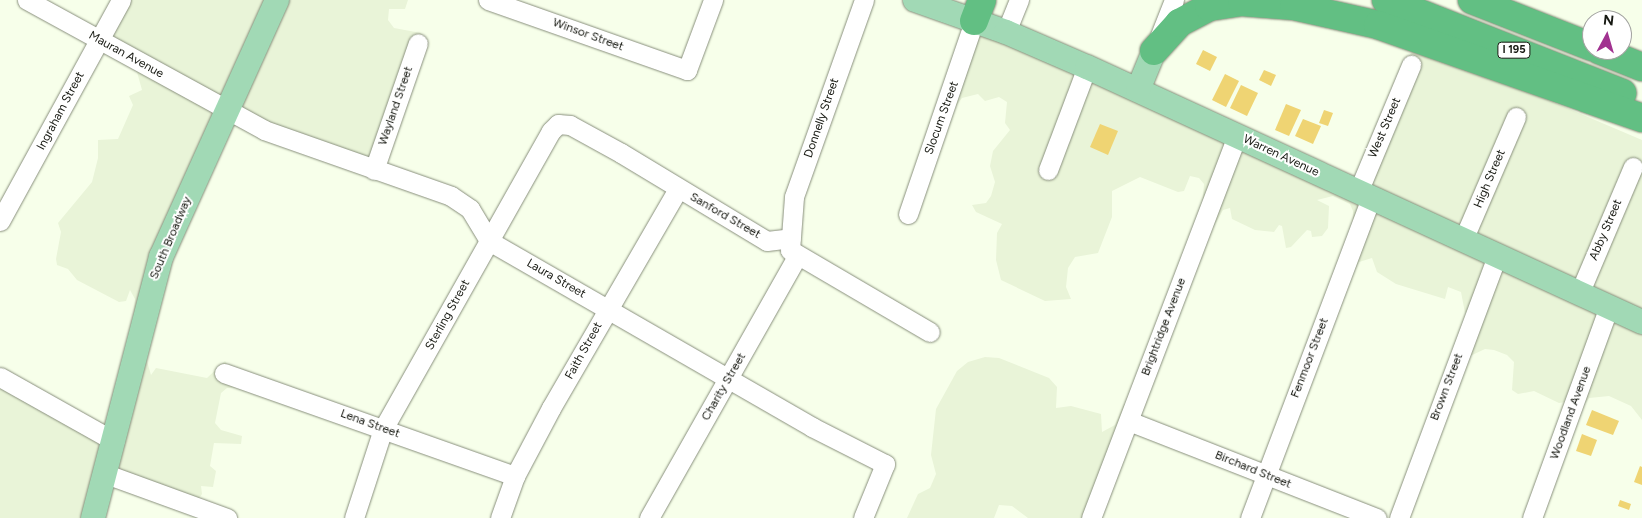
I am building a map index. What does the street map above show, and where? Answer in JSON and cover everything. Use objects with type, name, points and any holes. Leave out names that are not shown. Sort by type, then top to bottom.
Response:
[{"type":"highway","name":"I 195","points":[[1386,0],[1642,101]]},
{"type":"highway","name":"I 195","points":[[1472,0],[1582,42]]},
{"type":"highway","points":[[1154,50],[1180,23],[1209,7],[1242,2],[1294,6],[1391,30],[1642,118]]},
{"type":"highway","points":[[1624,60],[1642,67]]},
{"type":"main road","name":"South Broadway","points":[[94,518],[152,282],[226,111],[278,0]]},
{"type":"main road","name":"Warren Avenue","points":[[915,0],[978,10],[1006,32],[1138,90],[1642,322]]},
{"type":"main road","points":[[1138,90],[1154,50]]},
{"type":"street","name":"Mauran Avenue","points":[[27,0],[226,111]]},
{"type":"street","name":"Ingraham Street","points":[[0,221],[121,0]]},
{"type":"street","name":"Winsor Street","points":[[488,0],[687,70],[713,0]]},
{"type":"street","name":"Donnelly Street","points":[[795,246],[794,197],[864,0]]},
{"type":"street","points":[[1006,32],[1019,0]]},
{"type":"street","points":[[1154,50],[1174,0]]},
{"type":"street","name":"Slocum Street","points":[[908,214],[978,10]]},
{"type":"street","name":"Wayland Street","points":[[374,170],[418,43]]},
{"type":"street","name":"West Street","points":[[1364,195],[1412,65]]},
{"type":"street","points":[[1048,170],[1087,67]]},
{"type":"street","name":"Laura Street","points":[[226,111],[264,130],[451,196],[470,210],[489,241],[728,379],[885,464],[863,518]]},
{"type":"street","name":"High Street","points":[[1463,240],[1516,117]]},
{"type":"street","name":"Sanford Street","points":[[563,123],[621,153],[767,241],[795,246]]},
{"type":"street","name":"Sterling Street","points":[[354,518],[383,429],[551,131],[563,123]]},
{"type":"street","name":"Brightridge Avenue","points":[[1091,518],[1237,136]]},
{"type":"street","name":"Abby Street","points":[[1579,294],[1633,167]]},
{"type":"street","name":"Faith Street","points":[[500,518],[515,476],[608,309],[678,189]]},
{"type":"street","name":"Fenmoor Street","points":[[1250,518],[1364,195]]},
{"type":"street","points":[[795,246],[930,332]]},
{"type":"street","name":"Charity Street","points":[[649,518],[728,379],[795,246]]},
{"type":"street","name":"Brown Street","points":[[1399,518],[1497,256]]},
{"type":"street","name":"Woodland Avenue","points":[[1532,518],[1609,307]]},
{"type":"street","name":"Lena Street","points":[[224,373],[515,476]]},
{"type":"street","points":[[0,377],[114,441]]},
{"type":"street","name":"Birchard Street","points":[[1129,421],[1266,476],[1378,518]]},
{"type":"street","points":[[106,474],[227,518]]},
{"type":"shaded area","points":[[120,0],[408,0],[405,9],[389,9],[388,20],[394,28],[421,33],[423,41],[374,167],[225,110],[133,326],[135,299],[130,290],[126,301],[119,302],[77,280],[68,269],[57,265],[56,259],[61,232],[58,223],[92,182],[98,158],[98,140],[118,139],[133,105],[129,96],[142,90],[137,72],[101,40]]},
{"type":"shaded area","points":[[969,25],[1352,194],[1411,53],[1419,45],[1642,140],[1642,420],[1631,406],[1609,396],[1589,398],[1583,407],[1580,400],[1559,403],[1534,391],[1518,394],[1512,390],[1514,362],[1507,355],[1494,350],[1485,349],[1470,356],[1467,362],[1468,312],[1465,313],[1461,292],[1448,287],[1445,299],[1396,284],[1377,272],[1372,258],[1359,262],[1352,275],[1353,211],[1350,204],[1333,196],[1317,200],[1329,206],[1328,228],[1322,236],[1312,237],[1311,231],[1307,230],[1291,247],[1286,248],[1282,226],[1279,225],[1274,232],[1255,230],[1232,219],[1230,208],[1223,210],[1210,233],[1202,208],[1204,184],[1199,178],[1190,176],[1184,191],[1178,192],[1140,177],[1112,191],[1112,217],[1098,253],[1075,257],[1068,268],[1066,287],[1071,299],[1045,301],[1001,280],[996,260],[997,233],[1002,224],[976,212],[972,205],[986,203],[991,196],[995,182],[990,166],[993,151],[1010,130],[1005,123],[1007,102],[999,97],[985,101],[978,94],[962,98],[955,107],[951,102]]},
{"type":"shaded area","points":[[985,357],[999,358],[1049,378],[1057,387],[1056,408],[1071,406],[1101,414],[1102,432],[1115,425],[1124,404],[1126,405],[1090,518],[1028,518],[1012,506],[999,505],[994,518],[907,518],[918,494],[930,488],[936,474],[931,455],[936,409],[957,371],[968,362]]},
{"type":"shaded area","points":[[146,358],[151,375],[156,368],[207,378],[225,361],[244,387],[227,388],[221,393],[215,423],[221,430],[242,436],[241,444],[214,443],[210,466],[216,471],[213,487],[201,486],[202,494],[196,503],[108,473],[93,518],[0,518],[0,383],[113,440]]},
{"type":"building","points":[[1203,50],[1217,57],[1210,71],[1196,64]]},
{"type":"building","points":[[1264,70],[1276,75],[1271,86],[1259,80]]},
{"type":"building","points":[[1225,74],[1239,81],[1226,107],[1212,100]]},
{"type":"building","points":[[1241,85],[1258,93],[1247,116],[1230,108]]},
{"type":"building","points":[[1286,104],[1301,110],[1289,136],[1275,130]]},
{"type":"building","points":[[1324,110],[1333,113],[1328,126],[1319,123]]},
{"type":"building","points":[[1303,119],[1321,126],[1313,144],[1295,136]]},
{"type":"building","points":[[1100,124],[1118,131],[1108,155],[1090,147]]},
{"type":"building","points":[[1592,410],[1619,421],[1613,435],[1586,425]]},
{"type":"building","points":[[1582,434],[1597,440],[1591,456],[1576,451]]},
{"type":"building","points":[[1640,466],[1642,467],[1642,485],[1634,482]]},
{"type":"building","points":[[1620,500],[1631,504],[1629,510],[1618,506]]}]
